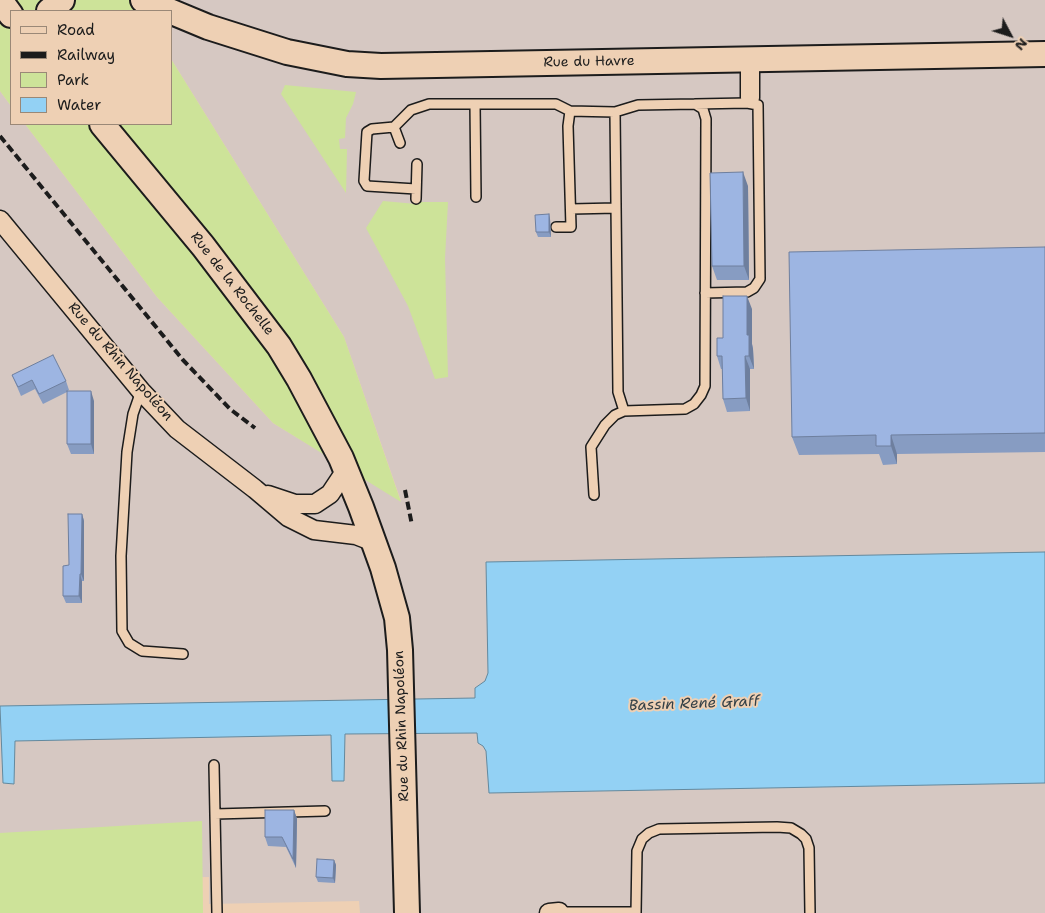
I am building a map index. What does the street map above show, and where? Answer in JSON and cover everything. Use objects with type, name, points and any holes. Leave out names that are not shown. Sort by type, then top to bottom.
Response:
[{"type":"main road","points":[[0,0],[10,14]]},
{"type":"main road","points":[[50,10],[62,0]]},
{"type":"main road","name":"Rue du Havre","points":[[143,0],[167,10]]},
{"type":"main road","name":"Rue du Havre","points":[[172,12],[208,27],[287,52],[347,64],[381,66],[1045,54]]},
{"type":"main road","name":"Rue de la Rochelle","points":[[103,125],[203,246],[280,346],[343,464]]},
{"type":"main road","name":"Rue du Rhin Napoléon","points":[[343,464],[374,542],[397,618],[400,650],[406,911]]},
{"type":"street","points":[[750,59],[750,101]]},
{"type":"street","name":"Rue du Rhin Napoléon","points":[[0,220],[140,391],[177,429],[288,517],[300,524],[314,530],[356,535],[374,542]]},
{"type":"street","name":"Rue du Rhin Napoléon","points":[[255,489],[295,504],[315,504],[330,494],[343,464]]},
{"type":"lane","points":[[416,189],[368,186],[364,182],[367,132],[372,128],[394,127],[410,110],[429,104],[556,104],[570,111],[615,112],[638,105],[750,101],[758,105],[760,279],[754,288],[747,292],[705,293]]},
{"type":"lane","points":[[475,104],[476,197]]},
{"type":"lane","points":[[594,495],[592,447],[605,425],[615,415],[624,411],[685,410],[694,404],[705,386],[706,119],[703,109],[695,104]]},
{"type":"lane","points":[[556,227],[571,226],[568,126],[570,111]]},
{"type":"lane","points":[[615,112],[618,392],[624,411]]},
{"type":"lane","points":[[394,127],[400,143]]},
{"type":"lane","points":[[416,199],[417,164]]},
{"type":"lane","points":[[571,209],[616,208]]},
{"type":"lane","points":[[140,391],[133,414],[127,452],[121,556],[122,630],[129,644],[142,651],[183,654]]},
{"type":"lane","points":[[214,765],[217,913]]},
{"type":"lane","points":[[215,814],[325,811]]},
{"type":"lane","points":[[554,912],[636,912],[637,851],[642,839],[649,833],[659,830],[777,827],[790,828],[806,839],[809,848],[810,913]]},
{"type":"shaded area","points":[[168,0],[1045,0],[1045,913],[360,913],[359,901],[209,904],[209,877],[0,880],[0,91],[10,105],[10,125],[26,125],[157,297],[273,423],[401,501],[344,337],[172,61],[171,10]]},
{"type":"green space","points":[[0,0],[168,0],[167,10],[10,10],[10,105],[0,91]]},
{"type":"green space","points":[[172,61],[344,337],[401,502],[273,423],[157,297],[26,125],[172,125]]},
{"type":"green space","points":[[285,85],[356,92],[353,104],[346,118],[345,138],[339,139],[340,149],[347,149],[346,193],[281,94]]},
{"type":"green space","points":[[383,201],[416,204],[420,202],[448,202],[445,258],[448,377],[435,379],[408,306],[366,228]]},
{"type":"green space","points":[[202,821],[203,913],[0,913],[0,833]]},
{"type":"water","name":"Bassin René Graff","points":[[1045,552],[1045,783],[489,793],[486,751],[478,743],[477,733],[345,734],[344,781],[332,781],[331,735],[15,741],[14,784],[3,783],[0,706],[475,698],[475,688],[485,681],[488,673],[486,562]]},
{"type":"building","points":[[743,172],[744,266],[712,266],[710,173]]},
{"type":"building","points":[[549,214],[549,232],[536,232],[535,215]]},
{"type":"building","points":[[1045,247],[1045,433],[891,435],[891,446],[876,446],[876,435],[792,437],[789,252]]},
{"type":"building","points":[[723,296],[747,296],[749,356],[745,356],[746,398],[723,399],[722,356],[717,356],[717,338],[723,338]]},
{"type":"building","points":[[53,355],[66,381],[39,394],[32,380],[18,387],[12,375]]},
{"type":"building","points":[[67,391],[91,391],[91,444],[67,444]]},
{"type":"building","points":[[68,514],[82,514],[79,596],[63,596],[63,566],[69,565]]},
{"type":"building","points":[[265,810],[294,810],[293,859],[282,837],[265,837]]},
{"type":"building","points":[[317,859],[334,860],[333,878],[316,877]]},
{"type":"railway","points":[[0,136],[183,360],[230,409],[255,428]]},
{"type":"railway","points":[[405,490],[412,525]]}]
